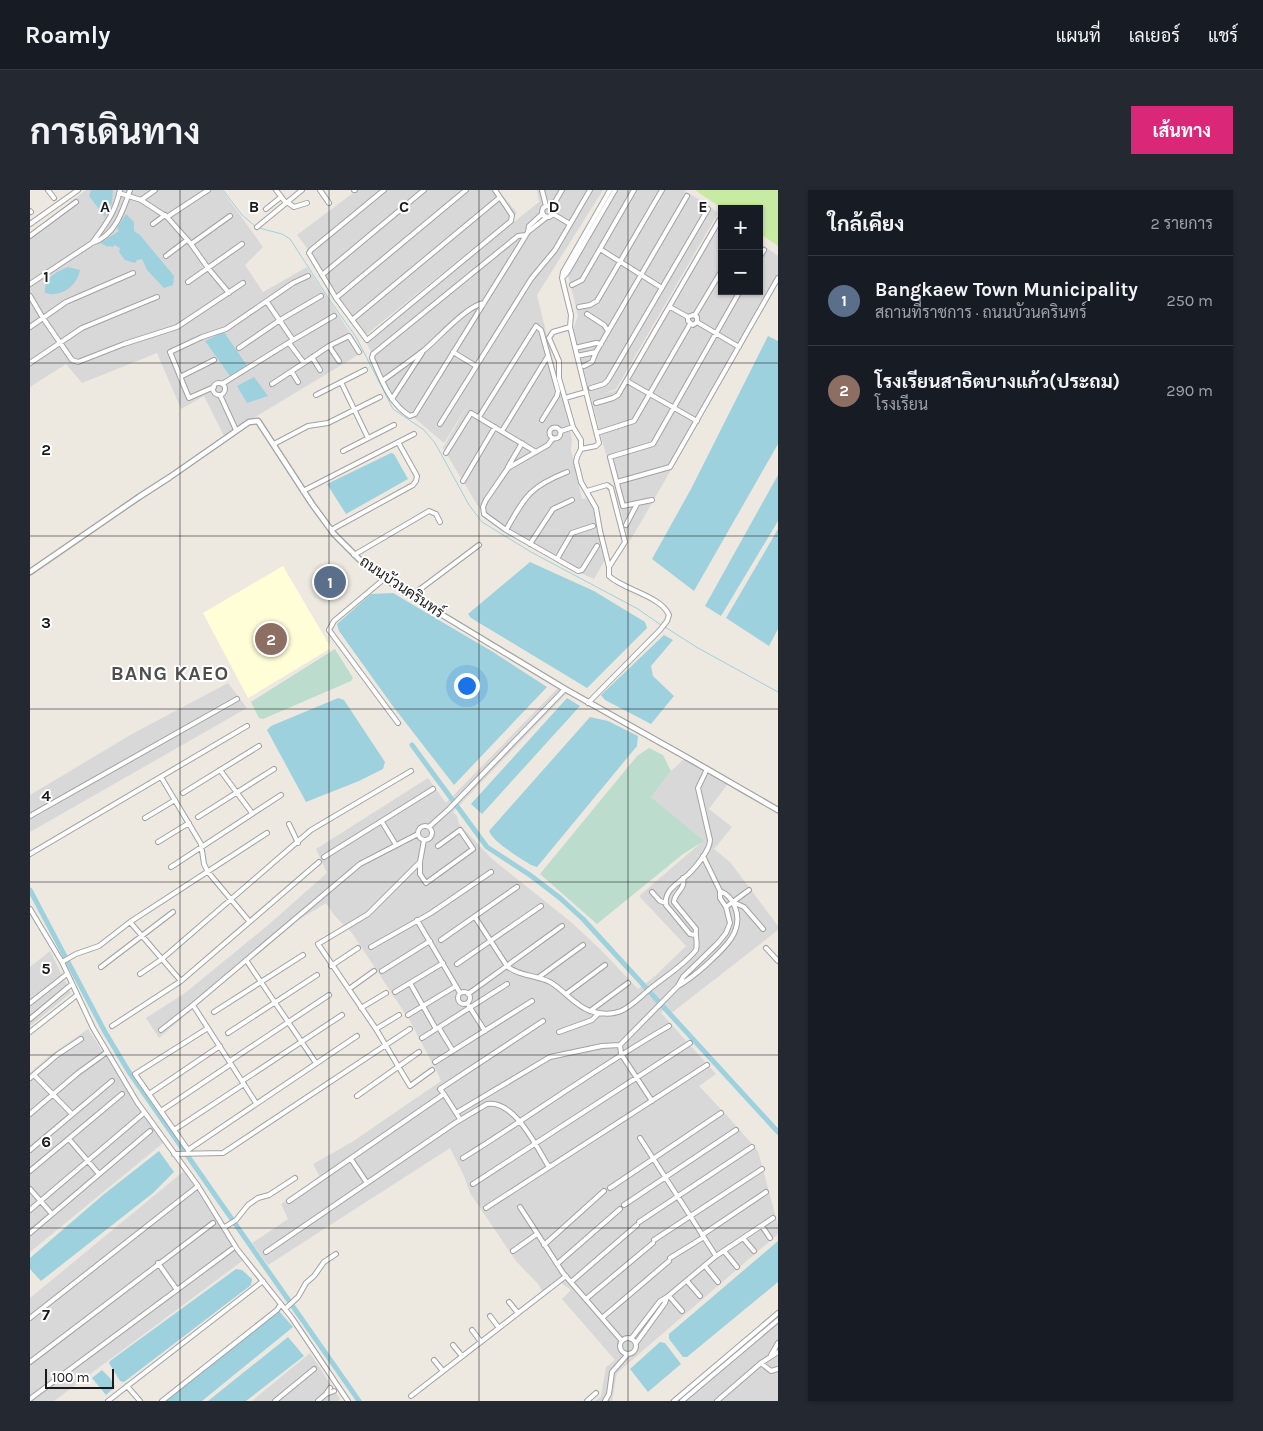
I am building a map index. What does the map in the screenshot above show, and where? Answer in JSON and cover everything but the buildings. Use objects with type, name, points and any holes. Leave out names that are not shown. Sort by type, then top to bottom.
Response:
[{"type":"street","points":[[54,198],[49,192],[55,190]]},
{"type":"street","points":[[30,224],[78,190]]},
{"type":"street","points":[[31,290],[30,284],[108,234],[126,205],[130,190]]},
{"type":"street","points":[[142,200],[155,190]]},
{"type":"street","points":[[153,224],[208,190]]},
{"type":"street","points":[[276,190],[287,203],[294,207],[307,203]]},
{"type":"street","points":[[257,227],[302,190]]},
{"type":"street","points":[[320,190],[329,203]]},
{"type":"street","points":[[384,190],[310,251],[310,255],[336,298],[367,340],[512,221],[512,215],[495,190]]},
{"type":"street","points":[[322,275],[424,190]]},
{"type":"street","points":[[336,298],[466,190]]},
{"type":"street","points":[[542,190],[546,206]]},
{"type":"street","points":[[553,214],[552,207],[562,190]]},
{"type":"street","points":[[440,424],[531,279],[551,256],[590,190]]},
{"type":"street","points":[[583,241],[610,190]]},
{"type":"street","points":[[581,449],[598,445],[597,433],[570,327],[570,306],[562,278],[563,272],[615,190]]},
{"type":"street","points":[[572,285],[582,280],[634,190]]},
{"type":"street","points":[[579,307],[590,305],[597,301],[662,190]]},
{"type":"street","points":[[92,243],[110,219],[120,192],[142,200],[166,216],[229,293]]},
{"type":"street","points":[[584,366],[592,362],[608,331],[687,196]]},
{"type":"street","points":[[266,209],[281,197]]},
{"type":"street","points":[[352,320],[499,198]]},
{"type":"street","points":[[30,236],[76,202]]},
{"type":"street","points":[[546,206],[552,207]]},
{"type":"street","points":[[546,206],[542,209],[542,214],[530,226],[527,234],[413,416],[401,410],[392,399],[382,380],[372,358],[373,354],[518,236],[527,234],[553,214]]},
{"type":"street","points":[[591,388],[604,384],[608,380],[708,209]]},
{"type":"street","points":[[542,214],[547,217]]},
{"type":"street","points":[[553,214],[570,224]]},
{"type":"street","points":[[166,256],[230,216]]},
{"type":"street","points":[[596,403],[616,397],[718,222]]},
{"type":"street","points":[[188,282],[242,244]]},
{"type":"street","points":[[600,249],[662,288]]},
{"type":"street","points":[[30,327],[66,302],[133,273]]},
{"type":"street","points":[[308,276],[294,283],[226,329],[202,337],[170,352],[189,398],[217,384],[222,384],[334,316]]},
{"type":"street","points":[[697,322],[696,315],[718,277]]},
{"type":"street","points":[[617,482],[670,468],[778,278]]},
{"type":"street","points":[[30,296],[72,360],[78,362],[124,344],[177,327],[243,283]]},
{"type":"street","points":[[652,500],[623,506],[610,457],[653,444],[738,295]]},
{"type":"street","points":[[239,348],[280,320],[321,296]]},
{"type":"street","points":[[30,363],[82,328],[157,297]]},
{"type":"street","points":[[267,302],[293,340]]},
{"type":"street","points":[[382,380],[424,350],[468,310],[484,303]]},
{"type":"street","points":[[670,306],[688,317],[690,324]]},
{"type":"street","points":[[587,314],[604,325],[608,331]]},
{"type":"street","points":[[688,317],[696,315]]},
{"type":"street","points":[[697,322],[739,347]]},
{"type":"street","points":[[690,324],[693,325],[697,322]]},
{"type":"street","points":[[597,433],[634,421],[690,324]]},
{"type":"street","points":[[479,417],[536,326],[541,330],[558,394],[542,420]]},
{"type":"street","points":[[570,327],[553,332],[549,338],[559,361],[560,378],[573,427],[579,434],[581,449],[576,462],[581,482],[596,508],[610,578],[658,603],[669,615],[660,630],[588,703]]},
{"type":"street","points":[[272,384],[329,346],[349,336],[359,352]]},
{"type":"street","points":[[289,342],[304,363]]},
{"type":"street","points":[[575,348],[596,343],[601,344]]},
{"type":"street","points":[[329,346],[340,361]]},
{"type":"street","points":[[392,399],[424,350]]},
{"type":"street","points":[[453,352],[476,366]]},
{"type":"street","points":[[577,356],[596,352]]},
{"type":"street","points":[[502,431],[548,356]]},
{"type":"street","points":[[312,357],[320,370]]},
{"type":"street","points":[[180,377],[214,360]]},
{"type":"street","points":[[316,394],[365,370]]},
{"type":"street","points":[[292,372],[298,382]]},
{"type":"street","points":[[626,381],[697,421]]},
{"type":"street","points":[[340,382],[368,438]]},
{"type":"street","points":[[220,395],[225,390],[222,384]]},
{"type":"street","points":[[214,387],[215,393],[220,395],[236,430]]},
{"type":"street","points":[[565,398],[586,392]]},
{"type":"street","points":[[274,444],[308,426],[328,423],[380,397]]},
{"type":"street","points":[[446,452],[471,413],[536,452]]},
{"type":"street","name":"ถนนบัวนครินทร์","points":[[30,572],[184,468],[236,430],[249,422],[258,421],[303,491],[331,530],[354,555],[384,579],[588,703],[778,810]]},
{"type":"street","points":[[343,451],[394,425]]},
{"type":"street","points":[[463,481],[495,427]]},
{"type":"street","points":[[553,438],[550,430],[556,428],[561,431],[573,427]]},
{"type":"street","points":[[508,468],[548,445],[553,438],[559,437],[561,431]]},
{"type":"street","points":[[303,491],[414,434]]},
{"type":"street","points":[[331,530],[413,485],[417,476],[398,442]]},
{"type":"street","points":[[522,443],[483,507],[484,514],[506,530],[580,572],[597,546]]},
{"type":"street","points":[[506,530],[522,502],[532,491],[546,480],[567,472]]},
{"type":"street","points":[[587,491],[607,485],[611,488],[625,542],[609,567]]},
{"type":"street","points":[[530,544],[553,509],[572,500]]},
{"type":"street","points":[[626,525],[636,504]]},
{"type":"street","points":[[354,555],[429,511],[436,514],[440,522]]},
{"type":"street","points":[[556,559],[572,533],[593,526]]},
{"type":"street","points":[[411,596],[479,545]]},
{"type":"street","points":[[384,579],[334,621],[329,630],[398,723]]},
{"type":"street","points":[[429,828],[565,689]]},
{"type":"street","points":[[30,816],[237,699]]},
{"type":"street","points":[[30,854],[247,726]]},
{"type":"street","points":[[183,793],[259,746]]},
{"type":"street","points":[[198,817],[274,769]]},
{"type":"street","points":[[666,903],[666,895],[678,880],[683,878],[703,856],[710,845],[698,788],[707,769]]},
{"type":"street","points":[[220,770],[252,813]]},
{"type":"street","points":[[140,974],[162,959],[311,830],[411,771]]},
{"type":"street","points":[[160,777],[202,846],[204,864],[208,872],[249,921]]},
{"type":"street","points":[[324,858],[433,789]]},
{"type":"street","points":[[171,867],[281,795]]},
{"type":"street","points":[[145,818],[175,800]]},
{"type":"street","points":[[382,822],[396,845]]},
{"type":"street","points":[[158,842],[189,823]]},
{"type":"street","points":[[289,824],[298,843]]},
{"type":"street","points":[[160,1030],[194,1005],[360,864],[418,834],[418,830],[422,826],[429,828]]},
{"type":"street","points":[[424,840],[429,839],[431,835],[429,828]]},
{"type":"street","points":[[424,840],[420,874],[426,883],[473,848],[460,830],[438,846]]},
{"type":"street","points":[[64,961],[76,954],[99,946],[130,922],[267,833]]},
{"type":"street","points":[[418,834],[424,840]]},
{"type":"street","points":[[456,1113],[550,1057],[567,1055],[602,1046],[620,1045],[655,1011],[678,986],[683,977],[718,943],[726,933],[730,923],[726,907],[720,898],[720,891],[703,856]]},
{"type":"street","points":[[112,1026],[181,981],[319,862]]},
{"type":"street","points":[[420,862],[368,914],[318,944],[331,966],[376,1030],[410,1086],[432,1070]]},
{"type":"street","points":[[371,948],[431,913],[491,872]]},
{"type":"street","points":[[476,917],[507,966],[516,972],[539,977],[558,987],[579,1005],[590,1011],[599,1014],[621,1011],[691,955],[697,945],[696,928],[674,902],[674,898],[683,885],[683,878]]},
{"type":"street","points":[[441,940],[517,887]]},
{"type":"street","points":[[670,890],[677,894]]},
{"type":"street","points":[[726,907],[749,890]]},
{"type":"street","points":[[678,986],[687,981],[724,948],[733,936],[737,924],[737,912],[733,902],[726,894],[720,891]]},
{"type":"street","points":[[652,892],[660,901],[666,903],[690,934],[695,935]]},
{"type":"street","points":[[733,902],[744,907],[762,929]]},
{"type":"street","points":[[457,964],[541,906]]},
{"type":"street","points":[[30,908],[64,961],[67,974],[93,1028],[144,1112],[229,1225],[237,1249],[285,1309],[335,1387],[348,1401]]},
{"type":"street","points":[[102,967],[173,912]]},
{"type":"street","points":[[417,920],[460,993],[458,1000],[464,1004],[467,1003]]},
{"type":"street","points":[[130,922],[181,981]]},
{"type":"street","points":[[468,994],[562,926]]},
{"type":"street","points":[[382,971],[430,941]]},
{"type":"street","points":[[718,943],[724,948]]},
{"type":"street","points":[[539,977],[583,945]]},
{"type":"street","points":[[331,966],[358,948]]},
{"type":"street","points":[[766,948],[778,961]]},
{"type":"street","points":[[214,1012],[302,954]]},
{"type":"street","points":[[246,960],[316,1063]]},
{"type":"street","points":[[396,992],[443,963]]},
{"type":"street","points":[[566,994],[604,965]]},
{"type":"street","points":[[349,989],[374,972]]},
{"type":"street","points":[[30,1003],[67,974]]},
{"type":"street","points":[[228,1033],[317,975]]},
{"type":"street","points":[[590,1011],[628,983]]},
{"type":"street","points":[[30,1019],[72,984]]},
{"type":"street","points":[[410,984],[437,1029],[453,1051]]},
{"type":"street","points":[[422,1038],[506,984]]},
{"type":"street","points":[[408,1016],[456,986]]},
{"type":"street","points":[[460,993],[465,992],[468,994]]},
{"type":"street","points":[[361,1008],[386,993]]},
{"type":"street","points":[[468,994],[469,1001],[467,1003],[485,1031]]},
{"type":"street","points":[[30,1032],[77,995]]},
{"type":"street","points":[[161,1112],[329,995]]},
{"type":"street","points":[[435,1062],[532,1001]]},
{"type":"street","points":[[194,1005],[256,1103]]},
{"type":"street","points":[[376,1030],[399,1014]]},
{"type":"street","points":[[559,1032],[592,1020],[599,1014]]},
{"type":"street","points":[[174,1130],[342,1015]]},
{"type":"street","points":[[460,1119],[440,1089],[542,1020]]},
{"type":"street","points":[[462,1158],[520,1122],[620,1054],[669,1026]]},
{"type":"street","points":[[208,1028],[135,1074],[188,1150],[357,1036]]},
{"type":"street","points":[[174,1154],[223,1153],[410,1029]]},
{"type":"street","points":[[72,1114],[32,1077],[56,1055],[81,1039]]},
{"type":"street","points":[[473,1184],[690,1043]]},
{"type":"street","points":[[620,1045],[620,1054],[652,1101]]},
{"type":"street","points":[[149,1094],[220,1046]]},
{"type":"street","points":[[30,1114],[52,1094],[107,1052]]},
{"type":"street","points":[[357,1096],[419,1052]]},
{"type":"street","points":[[486,1208],[707,1065]]},
{"type":"street","points":[[30,1150],[112,1081]]},
{"type":"street","points":[[30,1171],[122,1094]]},
{"type":"street","points":[[289,1201],[444,1094]]},
{"type":"street","points":[[266,1252],[481,1106],[492,1103],[514,1113],[549,1168]]},
{"type":"street","points":[[30,1210],[144,1112]]},
{"type":"street","points":[[610,1188],[721,1113]]},
{"type":"street","points":[[624,1205],[736,1130]]},
{"type":"street","points":[[30,1233],[150,1131]]},
{"type":"street","points":[[640,1138],[716,1256]]},
{"type":"street","points":[[69,1139],[99,1174]]},
{"type":"street","points":[[571,1282],[638,1224],[752,1147]]},
{"type":"street","points":[[351,1159],[367,1183]]},
{"type":"street","points":[[586,1300],[654,1241],[762,1170]]},
{"type":"street","points":[[229,1225],[248,1205],[258,1198],[269,1195],[295,1178]]},
{"type":"street","points":[[30,1318],[198,1186]]},
{"type":"street","points":[[30,1189],[52,1214]]},
{"type":"street","points":[[544,1245],[604,1191]]},
{"type":"street","points":[[602,1318],[670,1259],[766,1192]]},
{"type":"street","points":[[520,1207],[566,1276],[622,1341]]},
{"type":"street","points":[[557,1264],[620,1209]]},
{"type":"street","points":[[622,1341],[631,1339],[665,1303],[668,1296],[716,1256],[773,1218]]},
{"type":"street","points":[[30,1362],[213,1223]]},
{"type":"street","points":[[762,1226],[770,1238]]},
{"type":"street","points":[[514,1251],[537,1234]]},
{"type":"street","points":[[743,1238],[754,1251]]},
{"type":"street","points":[[30,1399],[232,1249]]},
{"type":"street","points":[[724,1251],[737,1267]]},
{"type":"street","points":[[285,1309],[320,1266],[336,1254]]},
{"type":"street","points":[[158,1263],[177,1290]]},
{"type":"street","points":[[705,1266],[718,1282]]},
{"type":"street","points":[[411,1396],[566,1276]]},
{"type":"street","points":[[687,1280],[700,1296]]},
{"type":"street","points":[[111,1400],[263,1281]]},
{"type":"street","points":[[668,1296],[682,1311]]},
{"type":"street","points":[[509,1302],[518,1313]]},
{"type":"street","points":[[162,1401],[277,1310],[281,1304]]},
{"type":"street","points":[[682,1401],[776,1320],[778,1314]]},
{"type":"street","points":[[490,1316],[499,1328]]},
{"type":"street","points":[[674,1401],[745,1341],[776,1320]]},
{"type":"street","points":[[605,1401],[609,1394],[612,1372],[626,1355],[630,1355],[636,1350],[636,1343],[647,1322]]},
{"type":"street","points":[[472,1330],[481,1342]]},
{"type":"street","points":[[631,1339],[636,1343]]},
{"type":"street","points":[[622,1341],[620,1348],[626,1355]]},
{"type":"street","points":[[745,1341],[748,1345]]},
{"type":"street","points":[[771,1355],[778,1343]]},
{"type":"street","points":[[453,1345],[462,1356]]},
{"type":"street","points":[[721,1400],[761,1363],[778,1352]]},
{"type":"street","points":[[434,1360],[442,1372]]},
{"type":"street","points":[[761,1363],[771,1371],[774,1372],[778,1369]]},
{"type":"street","points":[[275,1401],[314,1368]]},
{"type":"street","points":[[700,1379],[703,1383]]},
{"type":"street","points":[[127,1386],[140,1401]]},
{"type":"street","points":[[318,1401],[335,1387]]},
{"type":"street","points":[[587,1401],[596,1393]]},
{"type":"shaded area","points":[[86,190],[222,190],[263,247],[245,265],[263,292],[307,267],[363,352],[224,436],[204,396],[181,409],[157,353],[82,383],[66,364],[30,387],[30,233]]},
{"type":"shaded area","points":[[357,190],[498,190],[517,213],[362,338],[307,255],[307,248],[297,235]]},
{"type":"shaded area","points":[[537,190],[603,190],[537,295],[569,425],[572,440],[571,450],[582,499],[590,498],[606,558],[594,579],[505,531],[484,516],[443,448],[471,400],[444,443],[392,399],[365,339],[539,202]]},
{"type":"shaded area","points":[[617,190],[684,190],[718,213],[616,389],[603,394],[617,390],[718,216],[718,295],[763,295],[763,245],[778,256],[778,284],[630,541],[573,329],[578,316],[568,275]]},
{"type":"shaded area","points":[[283,566],[331,648],[248,698],[203,613]]},
{"type":"shaded area","points":[[335,649],[353,678],[351,681],[263,719],[259,718],[251,702]]},
{"type":"shaded area","points":[[228,683],[247,708],[30,832],[30,795],[132,734]]},
{"type":"shaded area","points":[[558,688],[566,694],[453,812],[457,816],[459,824],[492,859],[571,922],[638,989],[654,977],[686,946],[639,896],[703,841],[651,797],[671,771],[684,759],[727,785],[709,809],[732,827],[714,849],[730,862],[778,926],[778,930],[669,1015],[664,1009],[661,1013],[716,1074],[699,1086],[758,1151],[778,1225],[778,1234],[617,1373],[612,1401],[595,1401],[601,1396],[606,1367],[615,1360],[562,1299],[571,1290],[557,1280],[542,1291],[539,1285],[516,1261],[470,1193],[450,1148],[268,1265],[252,1243],[288,1219],[281,1204],[320,1177],[313,1164],[352,1142],[441,1081],[410,1021],[352,933],[334,915],[326,903],[295,922],[159,1038],[146,1018],[185,993],[267,926],[327,873],[316,849],[428,778],[446,803]]},
{"type":"shaded area","points":[[649,748],[663,755],[671,771],[651,797],[704,841],[683,854],[597,924],[540,874],[637,756]]},
{"type":"shaded area","points":[[50,951],[71,993],[30,1026],[30,967]]},
{"type":"shaded area","points":[[88,1029],[163,1143],[30,1252],[30,1073],[50,1055]]},
{"type":"shaded area","points":[[184,1171],[245,1259],[54,1401],[30,1401],[30,1298]]},
{"type":"shaded area","points":[[778,1310],[778,1401],[669,1401]]},
{"type":"shaded area","points":[[310,1353],[340,1399],[338,1401],[252,1401]]},
{"type":"green space","points":[[695,190],[778,190],[778,246],[763,236],[763,205],[718,206]]},
{"type":"water","points":[[91,190],[113,190],[112,203],[105,217],[89,196]]},
{"type":"water","points":[[126,214],[134,222],[134,231],[140,235],[174,276],[173,285],[164,288],[147,270],[142,259],[137,260],[135,263],[125,260],[119,252],[120,248],[114,245],[113,247],[108,247],[100,243],[119,231],[117,228]]},
{"type":"water","points":[[68,267],[80,270],[72,286],[57,294],[45,293],[46,283],[51,276]]},
{"type":"water","points":[[224,332],[248,367],[230,376],[205,341]]},
{"type":"water","points":[[768,336],[778,341],[778,444],[694,591],[652,559],[691,489]]},
{"type":"water","points":[[254,377],[268,396],[247,403],[237,386]]},
{"type":"water","points":[[391,453],[394,454],[408,479],[346,514],[327,484]]},
{"type":"water","points":[[778,475],[778,521],[721,616],[705,606]]},
{"type":"water","points":[[778,529],[778,629],[769,646],[726,618]]},
{"type":"water","points":[[530,562],[594,591],[645,622],[647,628],[587,688],[471,618],[468,614]]},
{"type":"water","points":[[393,593],[493,652],[547,687],[454,785],[392,705],[339,631],[337,624],[371,594]]},
{"type":"water","points":[[664,635],[673,640],[651,666],[653,676],[674,696],[651,724],[605,700],[601,695]]},
{"type":"water","points":[[338,698],[344,700],[385,762],[383,769],[359,781],[306,802],[267,730],[271,726]]},
{"type":"water","points":[[567,698],[580,706],[482,814],[471,804]]},
{"type":"water","points":[[590,717],[608,721],[638,736],[637,746],[537,867],[531,865],[501,845],[489,831]]},
{"type":"water","points":[[159,1151],[174,1172],[153,1193],[41,1281],[30,1269],[30,1258],[103,1195]]},
{"type":"water","points":[[778,1241],[778,1282],[687,1357],[683,1357],[669,1339],[669,1334]]},
{"type":"water","points":[[236,1269],[242,1270],[252,1279],[251,1285],[124,1382],[120,1381],[109,1363],[110,1361]]},
{"type":"water","points":[[279,1311],[293,1327],[202,1401],[165,1401]]},
{"type":"water","points":[[288,1337],[304,1356],[246,1401],[208,1401]]},
{"type":"water","points":[[660,1342],[665,1343],[681,1364],[648,1392],[630,1369]]},
{"type":"water","points":[[102,1370],[115,1387],[106,1395],[92,1378]]},
{"type":"waterway","points":[[223,190],[242,215],[255,226]]},
{"type":"waterway","points":[[259,228],[282,234],[290,239],[356,337],[393,409],[424,430],[435,443],[469,505],[482,522],[531,552],[638,609],[661,625]]},
{"type":"waterway","points":[[665,627],[698,648],[778,692]]},
{"type":"waterway","points":[[412,745],[487,847],[530,875],[583,919],[778,1132]]},
{"type":"waterway","points":[[30,890],[105,1032],[129,1072],[359,1401]]},
{"type":"place","name":"Bangkaew Town Municipality","points":[[330,582]]},
{"type":"place","name":"โรงเรียนสาธิตบางแก้ว(ประถม)","points":[[271,639]]},
{"type":"district","name":"BANG KAEO","points":[[170,673]]}]
